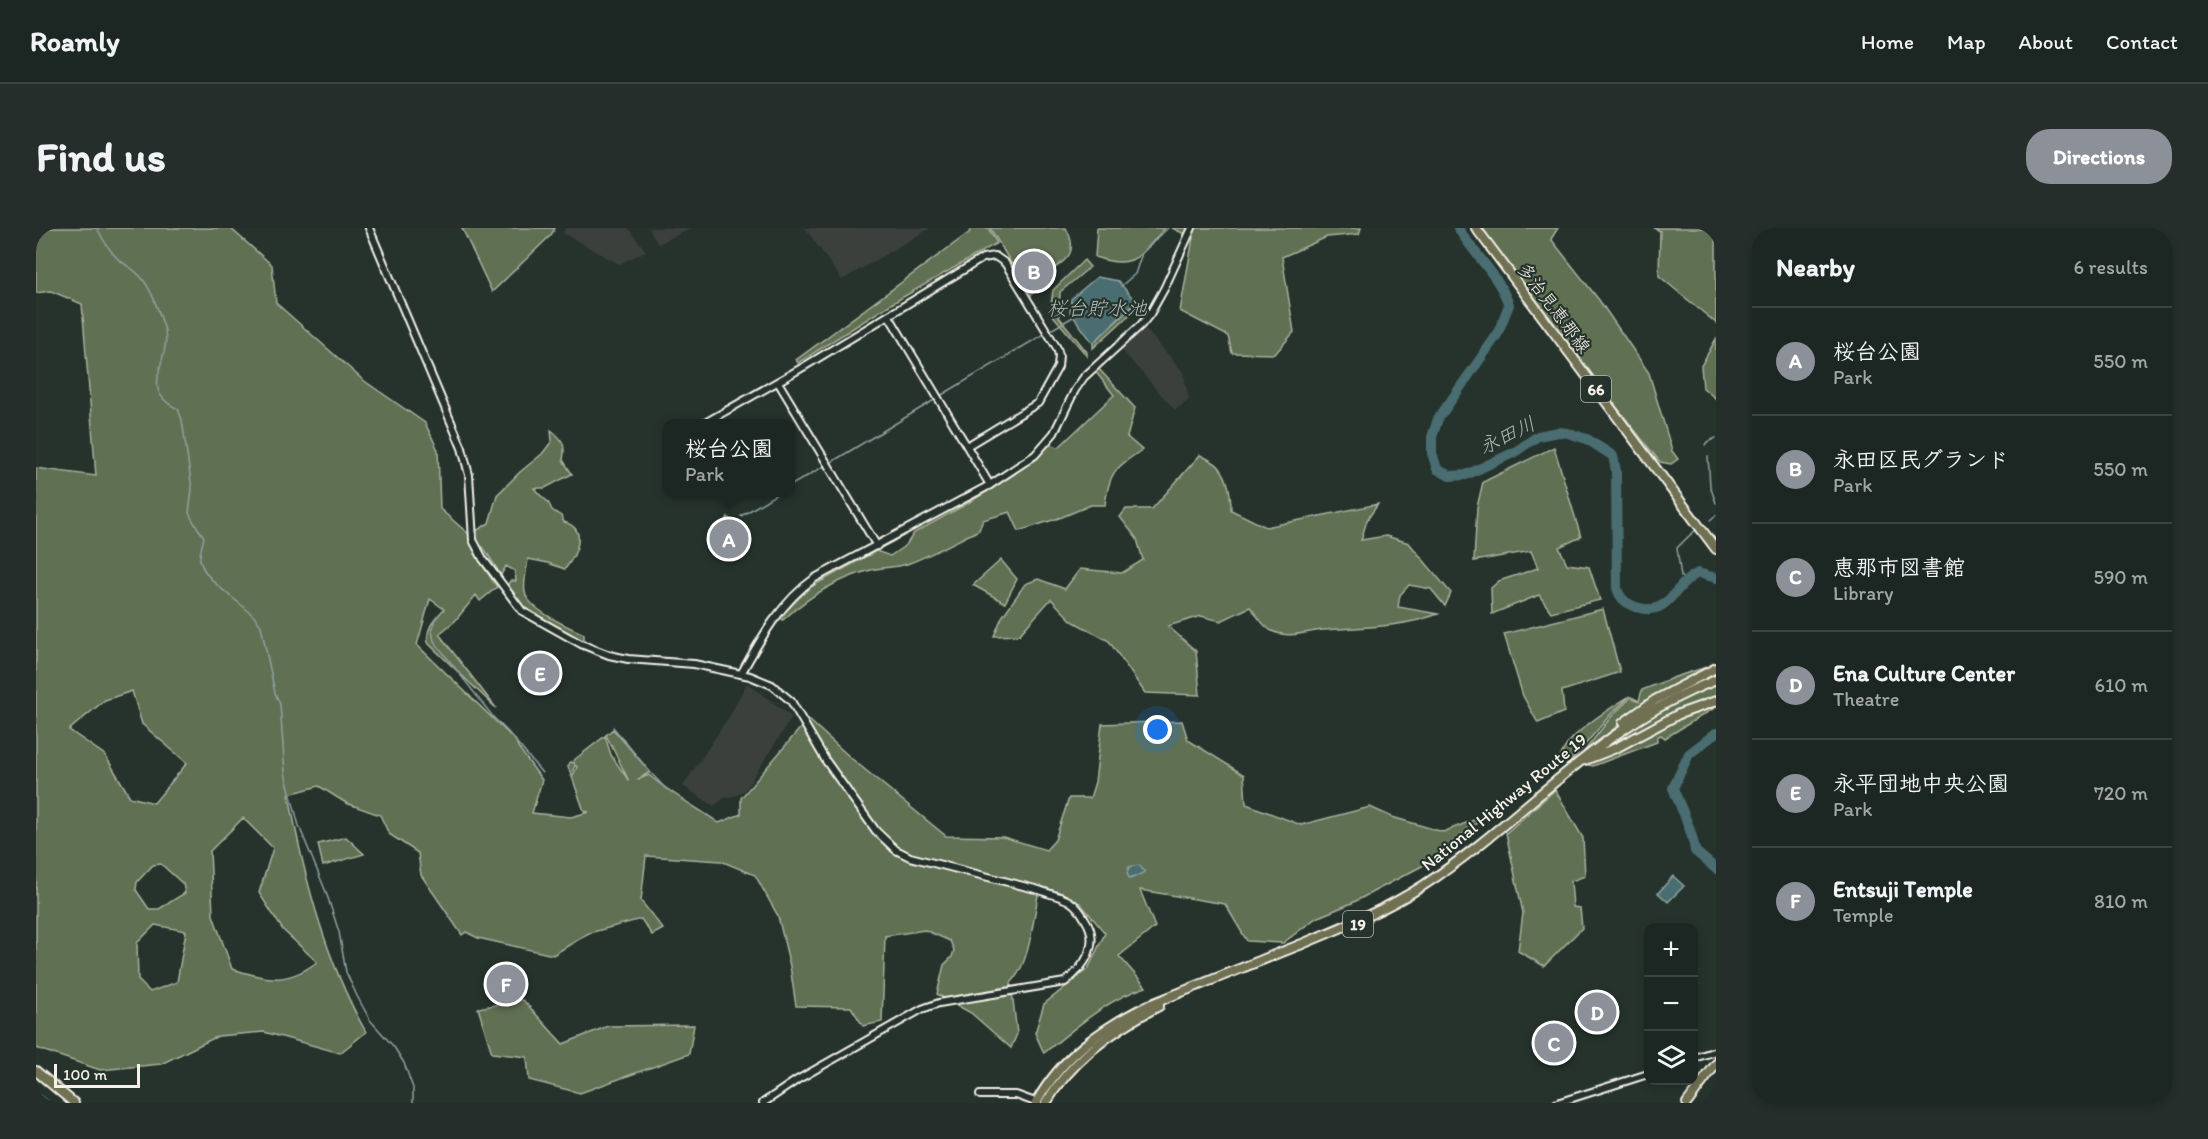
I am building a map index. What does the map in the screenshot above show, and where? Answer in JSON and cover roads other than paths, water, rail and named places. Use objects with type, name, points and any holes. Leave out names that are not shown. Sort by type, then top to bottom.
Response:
[{"type":"main road","name":"多治見恵那線","points":[[1476,228],[1716,549]]},
{"type":"main road","points":[[1593,749],[1612,731],[1655,700],[1716,668]]},
{"type":"main road","name":"National Highway Route 19","points":[[1046,1103],[1068,1071],[1083,1056],[1143,1015],[1173,999],[1366,921],[1409,899],[1456,866],[1593,749],[1655,708],[1716,681]]},
{"type":"main road","name":"National Highway Route 19","points":[[1571,769],[1602,745],[1646,717],[1716,681]]},
{"type":"main road","points":[[1585,760],[1616,748],[1679,714],[1716,701]]},
{"type":"main road","name":"National Highway Route 19","points":[[1037,1103],[1046,1086],[1068,1058],[1120,1019],[1379,911],[1421,887],[1454,864],[1554,784]]},
{"type":"main road","points":[[1687,1103],[1716,1064]]},
{"type":"main road","points":[[36,1071],[74,1103]]},
{"type":"street","points":[[369,228],[462,448],[469,476],[473,540],[483,559],[515,604],[535,620],[593,650],[628,659],[674,661],[741,674],[772,685],[791,701],[826,760],[884,841],[910,857],[1039,890],[1071,902],[1089,924],[1091,950],[1077,973],[1065,982],[922,1009],[797,1080],[764,1103]]},
{"type":"street","points":[[741,674],[770,624],[801,588],[990,485],[1023,464],[1047,442],[1084,377],[1142,325],[1164,289],[1192,228]]},
{"type":"street","points":[[711,419],[778,382],[983,258],[995,256],[1005,263],[1057,348],[1059,362],[1041,400],[967,446]]},
{"type":"street","points":[[889,316],[990,485]]},
{"type":"street","points":[[778,382],[877,546]]},
{"type":"street","points":[[1698,1057],[1716,1051]]},
{"type":"street","points":[[1557,1103],[1644,1075]]},
{"type":"street","points":[[980,1095],[1016,1095],[1037,1103]]},
{"type":"water","name":"桜台貯水池","points":[[1097,277],[1118,281],[1136,302],[1093,343],[1070,312],[1071,299]]},
{"type":"water","points":[[1139,865],[1145,872],[1130,879],[1127,874],[1129,867]]},
{"type":"water","points":[[1673,876],[1684,886],[1668,902],[1658,893]]},
{"type":"waterway","points":[[97,228],[115,256],[144,281],[157,307],[166,339],[157,383],[159,392],[165,401],[178,409],[182,420],[192,489],[189,513],[204,537],[200,560],[210,578],[247,610],[261,626],[275,693],[280,704],[285,773],[299,826],[326,892],[339,932],[346,972],[370,1020],[394,1047],[404,1063],[413,1088],[413,1103]]},
{"type":"waterway","points":[[1121,286],[1135,274],[1142,253],[1168,228]]},
{"type":"waterway","name":"永田川","points":[[1458,228],[1499,284],[1509,305],[1497,335],[1438,419],[1432,437],[1432,453],[1437,469],[1450,476],[1466,475],[1515,452],[1538,436],[1558,432],[1587,439],[1613,456],[1616,471],[1617,588],[1622,598],[1636,607],[1656,608],[1664,604],[1689,578],[1698,573],[1716,578]]},
{"type":"waterway","points":[[1049,331],[1073,317]]},
{"type":"waterway","points":[[940,396],[1044,334]]},
{"type":"waterway","points":[[830,463],[936,399]]},
{"type":"waterway","points":[[1705,445],[1716,438]]},
{"type":"waterway","points":[[1708,456],[1710,486],[1716,503]]},
{"type":"waterway","points":[[795,483],[826,465]]},
{"type":"waterway","points":[[741,516],[772,497]]},
{"type":"waterway","points":[[1710,520],[1716,515]]},
{"type":"waterway","points":[[1686,581],[1681,577],[1677,548],[1697,530]]},
{"type":"waterway","points":[[437,616],[432,631],[434,641],[494,718],[542,773]]},
{"type":"waterway","points":[[613,727],[667,790]]},
{"type":"waterway","name":"永田川","points":[[1716,733],[1689,754],[1673,788],[1689,827],[1695,851],[1716,869]]},
{"type":"waterway","points":[[36,1097],[44,1103]]},
{"type":"place","name":"永田区民グランド","points":[[1034,271]]},
{"type":"place","name":"桜台公園","points":[[729,539]]},
{"type":"place","name":"永平団地中央公園","points":[[540,673]]},
{"type":"place","name":"Entsuji Temple","points":[[506,984]]},
{"type":"place","name":"Ena Culture Center","points":[[1597,1012]]},
{"type":"place","name":"恵那市図書館","points":[[1554,1043]]}]
